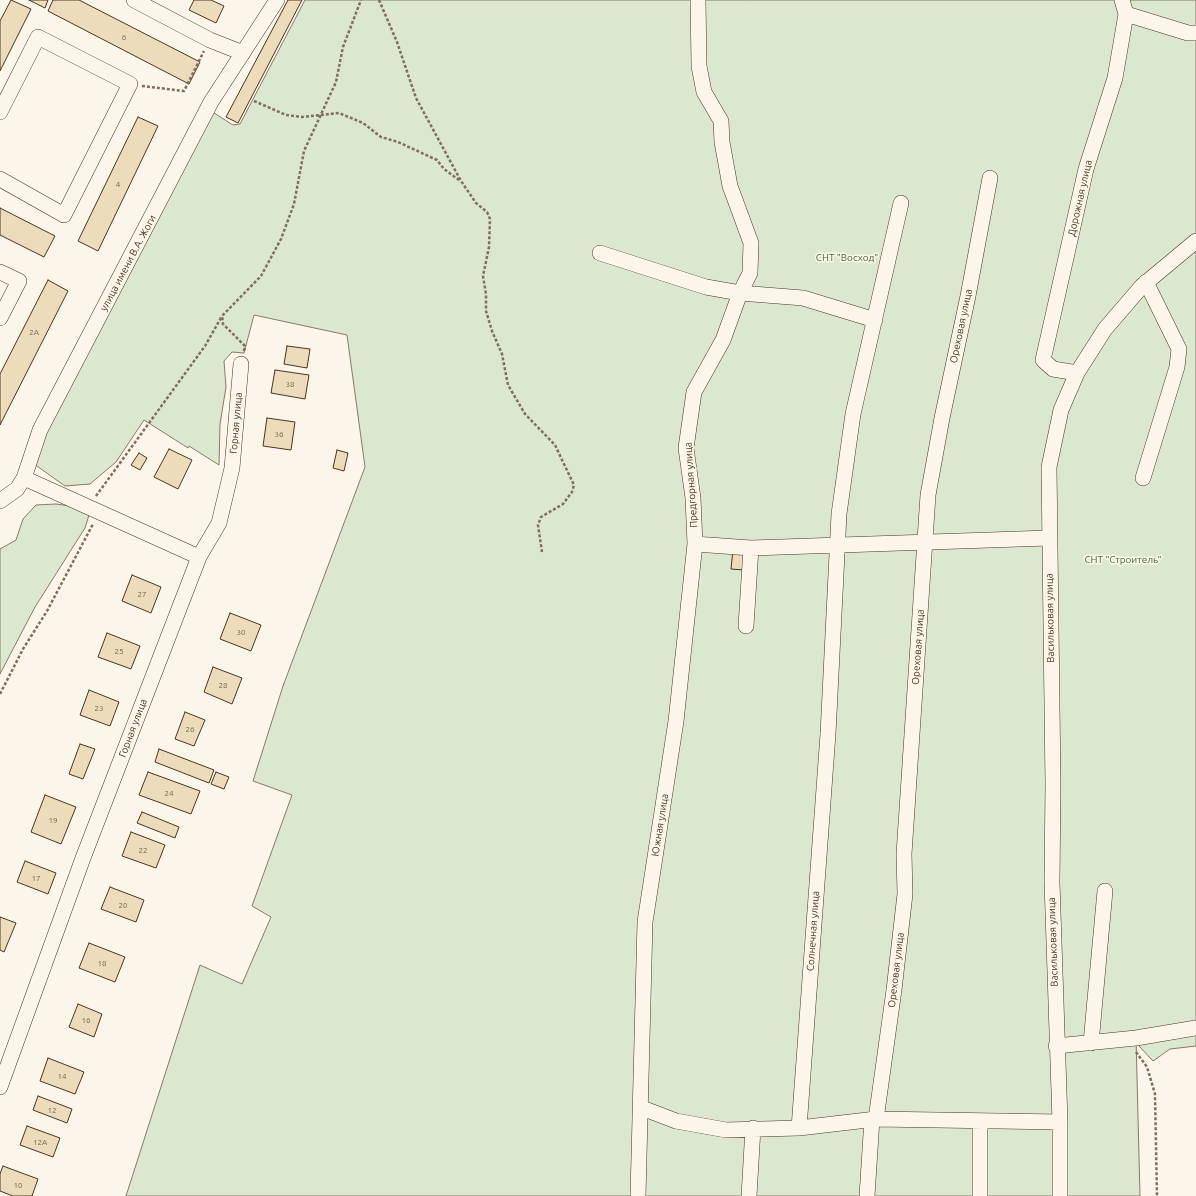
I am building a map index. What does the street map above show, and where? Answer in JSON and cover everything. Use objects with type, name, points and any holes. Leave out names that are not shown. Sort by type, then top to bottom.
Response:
[{"type":"street","points":[[134,0],[210,40],[243,53]]},
{"type":"street","name":"улица имени В.А. Жоги","points":[[24,478],[40,430],[211,102],[277,0]]},
{"type":"street","name":"Предгорная улица","points":[[695,544],[693,498],[686,448],[694,392],[723,340],[740,293],[750,273],[751,243],[730,186],[722,142],[722,121],[704,92],[699,66],[698,0]]},
{"type":"street","points":[[1124,7],[1188,32],[1196,33]]},
{"type":"street","name":"Дорожная улица","points":[[1077,373],[1053,369],[1043,360],[1086,168],[1115,78],[1124,7]]},
{"type":"street","points":[[0,112],[38,37],[130,84],[64,215],[0,179]]},
{"type":"street","name":"Ореховая улица","points":[[868,1196],[874,1119],[894,990],[905,894],[904,854],[928,495],[940,425],[968,296],[990,178]]},
{"type":"street","name":"Солнечная улица","points":[[799,1128],[828,734],[839,514],[853,414],[901,202]]},
{"type":"street","name":"Васильковая улица","points":[[1060,1196],[1060,1122],[1056,1046],[1052,882],[1049,467],[1061,410],[1077,373],[1105,329],[1146,282],[1196,241]]},
{"type":"street","points":[[600,253],[706,287],[740,293],[803,298],[875,320]]},
{"type":"street","points":[[0,272],[19,281],[0,318]]},
{"type":"street","points":[[1143,478],[1177,367],[1179,349],[1146,282]]},
{"type":"street","name":"Горная улица","points":[[0,1086],[83,858],[199,556],[219,523],[232,468],[241,364]]},
{"type":"street","points":[[0,501],[17,489],[24,478],[199,556]]},
{"type":"street","points":[[695,544],[751,548],[837,547],[924,541],[1049,538]]},
{"type":"street","name":"Южная улица","points":[[642,1108],[645,922],[676,721],[695,544]]},
{"type":"street","points":[[746,626],[751,548]]},
{"type":"street","points":[[1091,1043],[1105,891]]},
{"type":"street","points":[[1056,1046],[1115,1040],[1184,1031],[1196,1028]]},
{"type":"street","points":[[638,1196],[642,1108],[676,1121],[726,1130],[753,1128],[799,1128],[874,1119],[980,1122],[1060,1122]]},
{"type":"street","points":[[980,1122],[980,1196]]},
{"type":"street","points":[[749,1196],[753,1128]]},
{"type":"path","points":[[0,694],[23,649],[58,591],[94,509],[205,346],[222,316],[261,276],[281,239],[294,204],[304,151],[336,82],[343,47],[361,0]]},
{"type":"path","points":[[379,0],[383,12],[395,36],[416,98],[461,181],[476,203],[487,212],[490,219],[489,247],[483,276],[486,294],[486,310],[492,331],[502,354],[508,385],[525,414],[554,445],[574,485],[572,492],[563,504],[541,516],[538,525],[542,552]]},
{"type":"path","points":[[130,84],[184,91],[210,40]]},
{"type":"path","points":[[254,101],[286,115],[302,117],[339,113],[363,123],[381,137],[398,142],[437,160],[444,169],[461,181]]},
{"type":"path","points":[[222,316],[223,324],[245,346],[241,364]]},
{"type":"path","points":[[1115,1040],[1128,1046],[1147,1067],[1155,1094],[1157,1196]]},
{"type":"green space","points":[[305,0],[1196,0],[1196,1028],[1136,1038],[1140,1196],[126,1196],[200,965],[242,984],[271,917],[252,906],[292,795],[253,781],[283,686],[365,467],[347,335],[254,315],[244,353],[232,352],[224,361],[226,387],[220,424],[219,465],[189,446],[188,448],[144,420],[116,462],[90,484],[65,486],[34,464],[40,443],[211,111],[233,125],[240,124]]},
{"type":"green space","points":[[56,504],[78,507],[89,515],[85,528],[35,607],[0,674],[0,549],[16,540],[23,519],[36,505]]},
{"type":"green space","points":[[1196,1031],[1196,1046],[1170,1049],[1153,1061],[1139,1046],[1140,1041]]},
{"type":"building","points":[[11,0],[31,9],[0,71],[0,21]]},
{"type":"building","points":[[29,0],[48,0],[45,8]]},
{"type":"building","points":[[53,0],[79,0],[200,62],[189,84],[48,11]]},
{"type":"building","points":[[194,0],[211,0],[224,6],[216,23],[189,10]]},
{"type":"building","points":[[288,0],[302,0],[238,123],[226,117]]},
{"type":"building","points":[[138,117],[158,126],[98,251],[78,241]]},
{"type":"building","points":[[0,208],[55,236],[44,257],[0,235]]},
{"type":"building","points":[[48,280],[68,291],[0,425],[0,374]]},
{"type":"building","points":[[287,346],[310,349],[307,368],[284,364]]},
{"type":"building","points":[[275,370],[309,375],[305,399],[271,393]]},
{"type":"building","points":[[267,418],[295,422],[291,450],[263,446]]},
{"type":"building","points":[[169,449],[192,460],[178,489],[154,477]]},
{"type":"building","points":[[337,450],[348,453],[344,471],[333,468]]},
{"type":"building","points":[[139,453],[147,458],[140,470],[131,465]]},
{"type":"building","points":[[733,550],[746,551],[744,570],[731,569]]},
{"type":"building","points":[[132,575],[161,587],[151,613],[122,601]]},
{"type":"building","points":[[230,613],[261,625],[251,651],[220,639]]},
{"type":"building","points":[[107,633],[140,646],[131,669],[98,657]]},
{"type":"building","points":[[213,667],[242,678],[232,704],[204,692]]},
{"type":"building","points":[[89,690],[119,702],[110,726],[80,715]]},
{"type":"building","points":[[185,712],[205,720],[194,746],[175,739]]},
{"type":"building","points":[[80,744],[95,749],[83,779],[69,774]]},
{"type":"building","points":[[159,749],[214,770],[209,783],[155,762]]},
{"type":"building","points":[[148,772],[200,791],[191,814],[139,795]]},
{"type":"building","points":[[216,772],[229,777],[224,789],[211,784]]},
{"type":"building","points":[[45,795],[76,807],[61,844],[31,832]]},
{"type":"building","points":[[142,812],[179,827],[175,838],[137,823]]},
{"type":"building","points":[[131,832],[165,845],[156,868],[122,856]]},
{"type":"building","points":[[25,861],[56,873],[48,894],[17,882]]},
{"type":"building","points":[[110,887],[144,900],[136,922],[101,909]]},
{"type":"building","points":[[0,917],[16,923],[4,952],[0,950]]},
{"type":"building","points":[[89,943],[125,957],[115,982],[79,968]]},
{"type":"building","points":[[78,1004],[102,1014],[94,1037],[69,1027]]},
{"type":"building","points":[[48,1058],[84,1072],[75,1094],[40,1081]]},
{"type":"building","points":[[38,1096],[72,1109],[67,1123],[33,1110]]},
{"type":"building","points":[[27,1126],[60,1138],[53,1157],[20,1145]]},
{"type":"building","points":[[3,1166],[38,1179],[32,1196],[13,1196],[0,1191],[0,1174]]},
{"type":"park label","name":"СНТ \"Восход\"","points":[[847,258]]},
{"type":"park label","name":"СНТ \"Строитель\"","points":[[1123,560]]}]
